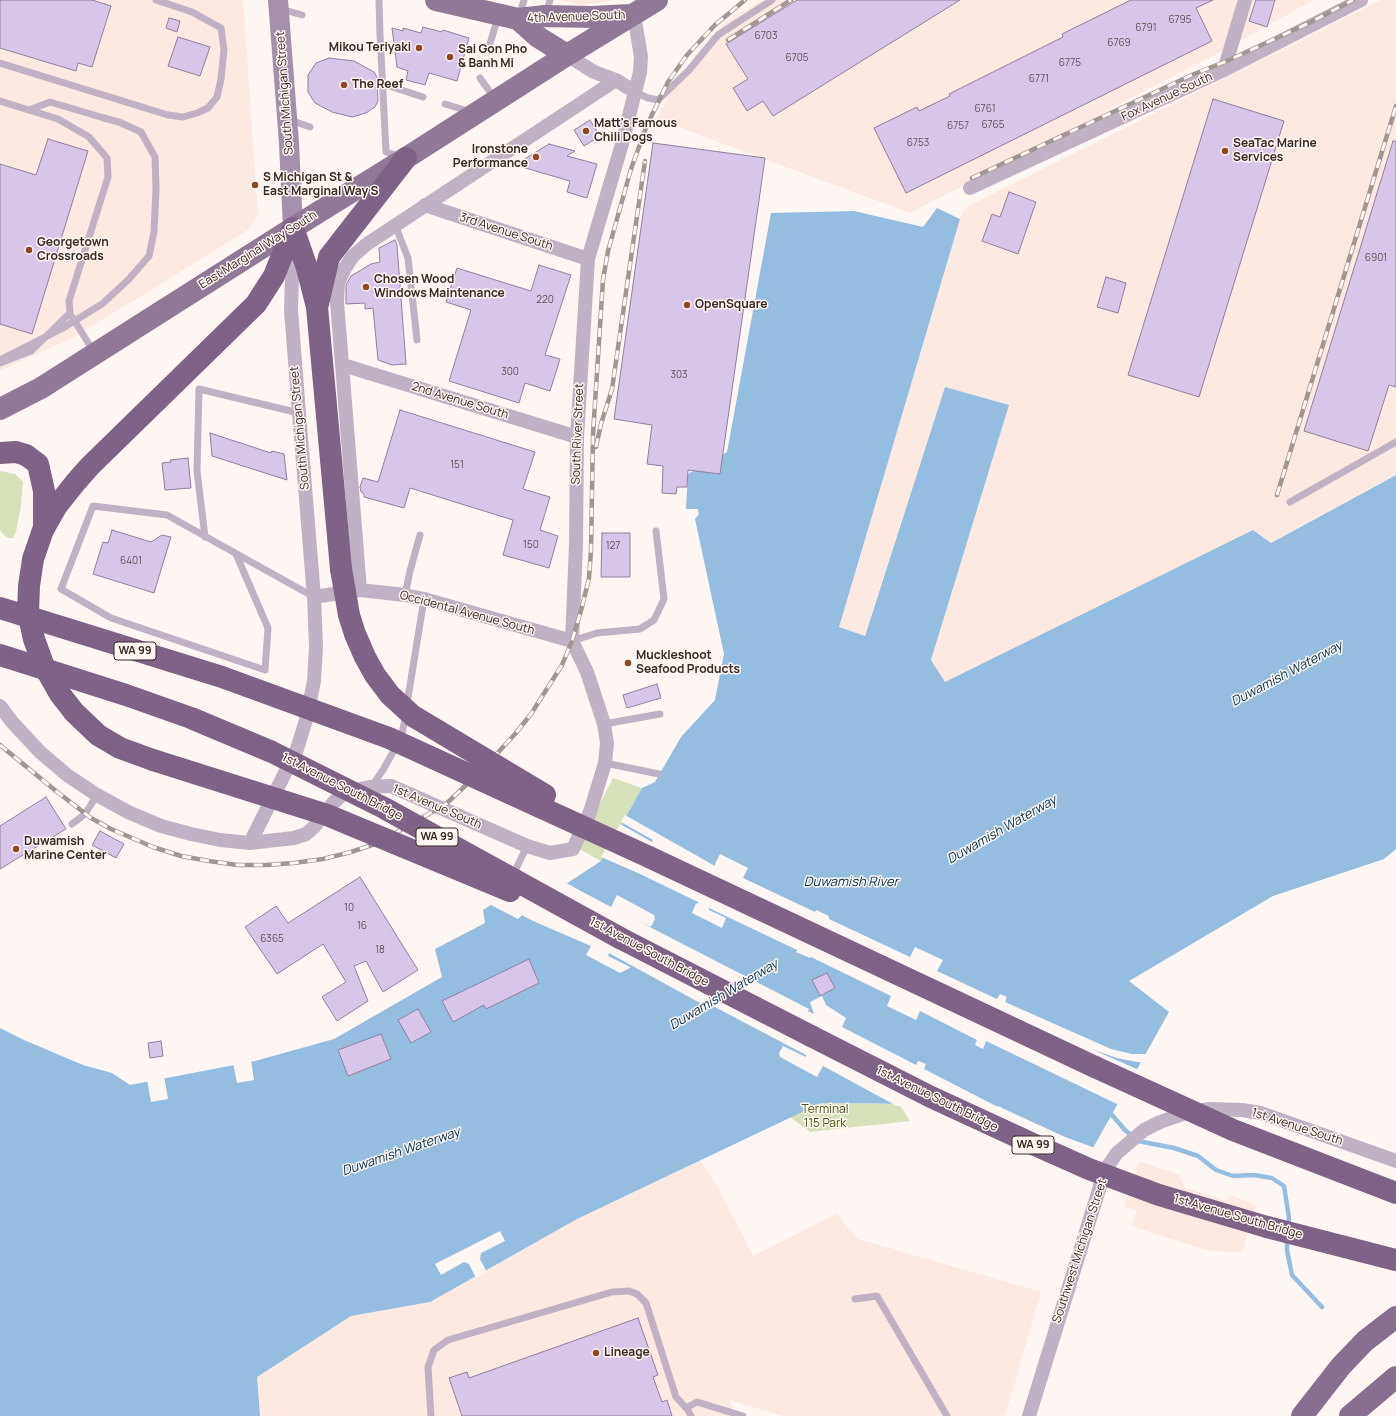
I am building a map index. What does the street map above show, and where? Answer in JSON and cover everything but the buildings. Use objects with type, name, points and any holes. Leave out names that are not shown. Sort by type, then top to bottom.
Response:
[{"type":"highway","points":[[317,307],[329,258],[406,158]]},
{"type":"highway","points":[[293,228],[307,268],[317,307],[341,569],[349,614],[365,658],[390,695],[413,716],[649,857]]},
{"type":"highway","points":[[293,228],[274,276],[256,304],[90,466],[56,507],[44,530],[33,559],[29,586],[28,612],[34,639],[43,664],[60,694],[74,712],[98,735],[120,748],[153,760],[327,815],[428,856],[620,938]]},
{"type":"highway","points":[[0,453],[16,452],[26,455],[38,464],[44,491],[44,530]]},
{"type":"highway","name":"WA 99","points":[[0,608],[228,680],[389,738],[649,857],[1150,1093],[1233,1130],[1396,1193]]},
{"type":"highway","name":"1st Avenue South Bridge","points":[[0,655],[126,695],[191,718],[272,752],[384,808],[620,938],[931,1097],[1034,1146],[1089,1169],[1159,1195],[1218,1213],[1396,1260]]},
{"type":"highway","points":[[1302,1416],[1341,1366],[1365,1341],[1396,1317]]},
{"type":"highway","points":[[1350,1416],[1396,1377]]},
{"type":"main road","name":"4th Avenue South","points":[[436,0],[514,11],[548,8],[592,17],[634,15]]},
{"type":"main road","name":"East Marginal Way South","points":[[0,409],[41,388],[567,55],[657,0]]},
{"type":"main road","name":"South Michigan Street","points":[[279,4],[289,143],[293,228]]},
{"type":"main road","name":"4th Avenue South","points":[[514,11],[538,37],[567,55]]},
{"type":"street","points":[[1224,70],[1245,0]]},
{"type":"street","name":"Fox Avenue South","points":[[970,188],[1224,70],[1361,0]]},
{"type":"street","name":"South River Street","points":[[573,849],[590,812],[605,763],[607,743],[604,724],[587,672],[572,641],[576,544],[577,437],[588,259],[622,144],[640,72],[641,57],[634,15]]},
{"type":"street","name":"4th Avenue South","points":[[567,55],[594,72],[616,80],[635,92]]},
{"type":"street","points":[[360,590],[337,302],[338,283],[345,268],[353,256],[367,244],[424,205],[616,80]]},
{"type":"street","name":"3rd Avenue South","points":[[424,205],[588,259]]},
{"type":"street","name":"South Michigan Street","points":[[250,843],[297,749],[306,720],[314,681],[316,648],[314,597],[291,310],[293,228]]},
{"type":"street","name":"2nd Avenue South","points":[[343,365],[577,437]]},
{"type":"street","name":"Occidental Avenue South","points":[[314,597],[360,590],[405,595],[572,641]]},
{"type":"street","name":"1st Avenue South","points":[[0,706],[12,722],[40,752],[67,775],[97,795],[128,812],[161,826],[191,834],[220,840],[250,843],[294,838],[306,834],[315,826],[333,803],[345,792],[370,787],[391,786],[527,846],[550,853],[573,849]]},
{"type":"street","name":"1st Avenue South","points":[[1173,1117],[1189,1112],[1226,1109],[1242,1110],[1261,1114],[1396,1161]]},
{"type":"street","name":"Southwest Michigan Street","points":[[1029,1416],[1101,1183],[1108,1166],[1117,1153],[1144,1130],[1173,1117]]},
{"type":"lane","points":[[0,63],[168,115],[183,116],[197,113],[208,108],[217,97],[221,79],[224,50],[221,28],[192,12],[156,0]]},
{"type":"lane","points":[[379,0],[386,152],[406,158]]},
{"type":"lane","points":[[635,92],[648,98],[658,100],[689,70],[718,35],[772,0]]},
{"type":"lane","points":[[279,4],[302,15]]},
{"type":"lane","points":[[489,47],[514,11]]},
{"type":"lane","points":[[480,78],[496,101]]},
{"type":"lane","points":[[383,84],[422,97]]},
{"type":"lane","points":[[0,101],[58,119],[89,137],[108,158],[108,176],[69,301],[70,313],[95,354]]},
{"type":"lane","points":[[0,362],[63,328],[102,304],[128,280],[149,256],[154,232],[156,189],[155,157],[141,132],[119,122],[50,102],[29,110]]},
{"type":"lane","points":[[446,104],[477,113]]},
{"type":"lane","points":[[287,120],[310,127]]},
{"type":"lane","points":[[395,225],[408,258],[417,340]]},
{"type":"lane","points":[[0,362],[31,351],[70,313]]},
{"type":"lane","points":[[205,537],[197,471],[199,389],[299,413]]},
{"type":"lane","points":[[1290,502],[1396,442]]},
{"type":"lane","points":[[236,554],[268,628],[264,670],[111,618],[61,589],[93,506],[167,516],[205,537],[236,554],[314,597]]},
{"type":"lane","points":[[572,641],[597,633],[640,629],[654,620],[664,599],[656,531]]},
{"type":"lane","points":[[405,595],[420,535]]},
{"type":"lane","points":[[370,787],[383,770],[401,738],[424,599]]},
{"type":"lane","points":[[604,724],[660,714]]},
{"type":"lane","points":[[605,763],[659,774]]},
{"type":"lane","points":[[72,824],[85,814],[97,795]]},
{"type":"lane","points":[[515,871],[527,846]]},
{"type":"lane","points":[[431,1416],[428,1367],[434,1350],[448,1340],[612,1292],[629,1291],[637,1294],[646,1303],[676,1397],[691,1416]]},
{"type":"lane","points":[[855,1299],[877,1296],[948,1416]]},
{"type":"lane","points":[[686,1408],[697,1402],[743,1416]]},
{"type":"shaded area","points":[[0,0],[243,0],[258,214],[249,229],[74,337],[0,371]]},
{"type":"shaded area","points":[[560,0],[613,0],[581,5]]},
{"type":"shaded area","points":[[762,0],[1314,0],[1218,53],[910,213],[657,119],[669,93],[696,54],[723,24]]},
{"type":"shaded area","points":[[1381,0],[1396,0],[1396,474],[1270,543],[1253,530],[945,683],[931,660],[1009,405],[945,387],[864,637],[839,627],[960,219],[965,208]]},
{"type":"shaded area","points":[[700,1161],[718,1187],[753,1256],[836,1214],[858,1239],[1041,1292],[1005,1416],[783,1416],[730,1400],[735,1416],[260,1416],[256,1377],[351,1316],[430,1302],[577,1219]]},
{"type":"shaded area","points":[[1139,1161],[1179,1175],[1184,1187],[1226,1201],[1231,1195],[1256,1206],[1242,1252],[1209,1251],[1131,1226],[1137,1211],[1124,1207]]},
{"type":"green space","points":[[0,471],[15,474],[23,482],[21,505],[16,532],[13,538],[8,538],[0,530]]},
{"type":"green space","points":[[613,778],[642,788],[601,861],[577,848]]},
{"type":"green space","name":"Terminal 115 Park","points":[[821,1103],[899,1104],[910,1121],[810,1132],[790,1117]]},
{"type":"water","name":"Duwamish River","points":[[937,208],[960,219],[839,627],[865,636],[945,387],[1009,405],[931,660],[945,682],[1253,530],[1271,543],[1396,475],[1396,849],[1384,859],[1273,896],[1129,981],[1169,1012],[1079,1173],[922,1104],[821,1103],[577,1219],[430,1302],[351,1316],[257,1377],[260,1416],[0,1416],[0,1028],[83,1065],[112,1073],[130,1085],[255,1061],[334,1039],[442,977],[435,949],[485,923],[483,910],[491,905],[518,919],[528,909],[601,861],[642,788],[655,782],[681,737],[715,700],[724,654],[695,519],[699,514],[698,509],[686,509],[688,474],[727,452],[771,213],[854,211],[923,227]]},
{"type":"pier","points":[[625,815],[715,866],[720,854],[748,868],[743,878],[815,912],[816,910],[827,915],[829,919],[910,957],[915,947],[943,960],[937,971],[997,999],[1000,994],[1007,997],[1005,1002],[1111,1049],[1132,1054],[1147,1054],[1143,1063],[1117,1058],[1091,1049],[1139,1070],[1119,1105],[986,1041],[983,1049],[975,1045],[977,1040],[920,1011],[916,1020],[887,1006],[891,996],[811,957],[810,958],[796,952],[797,950],[709,908],[709,910],[726,918],[722,928],[692,913],[696,903],[698,904],[698,902],[601,857],[620,824],[652,842],[653,840],[621,822]]},
{"type":"pier","points":[[564,882],[611,907],[617,895],[654,915],[655,919],[651,927],[640,922],[809,1009],[808,1011],[814,1014],[810,1002],[822,996],[826,1005],[846,1018],[842,1027],[916,1065],[918,1061],[926,1064],[924,1069],[996,1106],[1065,1137],[1095,1148],[1081,1174],[1079,1175],[922,1106],[895,1106],[823,1066],[817,1077],[780,1057],[779,1053],[783,1046],[806,1057],[806,1055],[713,1006],[711,1009],[609,953],[608,956],[630,967],[620,973],[586,955],[591,946],[520,914],[526,907]]},
{"type":"pier","points":[[251,1060],[254,1080],[237,1083],[233,1063]]},
{"type":"pier","points":[[164,1076],[168,1099],[151,1102],[147,1080]]},
{"type":"pier","points":[[500,1231],[505,1241],[481,1253],[480,1259],[487,1272],[476,1278],[469,1264],[464,1262],[441,1275],[435,1264]]},
{"type":"waterway","points":[[1112,1115],[1125,1130],[1138,1141],[1174,1148],[1198,1156],[1216,1170],[1233,1176],[1254,1175],[1272,1178],[1284,1186],[1289,1218],[1288,1226]]},
{"type":"waterway","points":[[1287,1239],[1287,1250],[1292,1275],[1322,1307]]},
{"type":"railway","points":[[0,745],[91,818],[111,829],[153,847],[181,856],[237,865],[266,865],[323,859],[378,843],[446,804],[482,770],[531,714],[562,665],[572,641],[582,607],[589,578],[591,551],[593,434],[603,280],[608,251],[631,169],[647,125],[668,82],[687,55],[715,25],[745,0]]},
{"type":"railway","points":[[728,40],[791,0]]},
{"type":"railway","points":[[972,178],[1194,74],[1227,61],[1311,22],[1353,0]]},
{"type":"railway","points":[[1277,495],[1396,106]]},
{"type":"railway","points":[[596,447],[601,424],[612,389],[645,161]]},
{"type":"place","name":"Mikou Teriyaki","points":[[419,48]]},
{"type":"place","name":"Sai Gon Pho & Banh Mi","points":[[450,57]]},
{"type":"place","name":"The Reef","points":[[344,85]]},
{"type":"place","name":"Matt's Famous Chili Dogs","points":[[586,131]]},
{"type":"place","name":"SeaTac Marine Services","points":[[1225,151]]},
{"type":"place","name":"Ironstone Performance","points":[[536,157]]},
{"type":"place","name":"S Michigan St & East Marginal Way S","points":[[255,185]]},
{"type":"place","name":"Georgetown Crossroads","points":[[29,250]]},
{"type":"place","name":"Chosen Wood Windows Maintenance","points":[[366,287]]},
{"type":"place","name":"OpenSquare","points":[[687,305]]},
{"type":"place","name":"Muckleshoot Seafood Products","points":[[628,663]]},
{"type":"place","name":"Duwamish Marine Center","points":[[16,849]]},
{"type":"place","name":"Lineage","points":[[596,1353]]},
{"type":"water label","name":"Duwamish Waterway","points":[[1287,674]]},
{"type":"water label","name":"Duwamish Waterway","points":[[1002,830]]},
{"type":"water label","name":"Duwamish Waterway","points":[[724,995]]},
{"type":"water label","name":"Duwamish Waterway","points":[[401,1152]]}]
